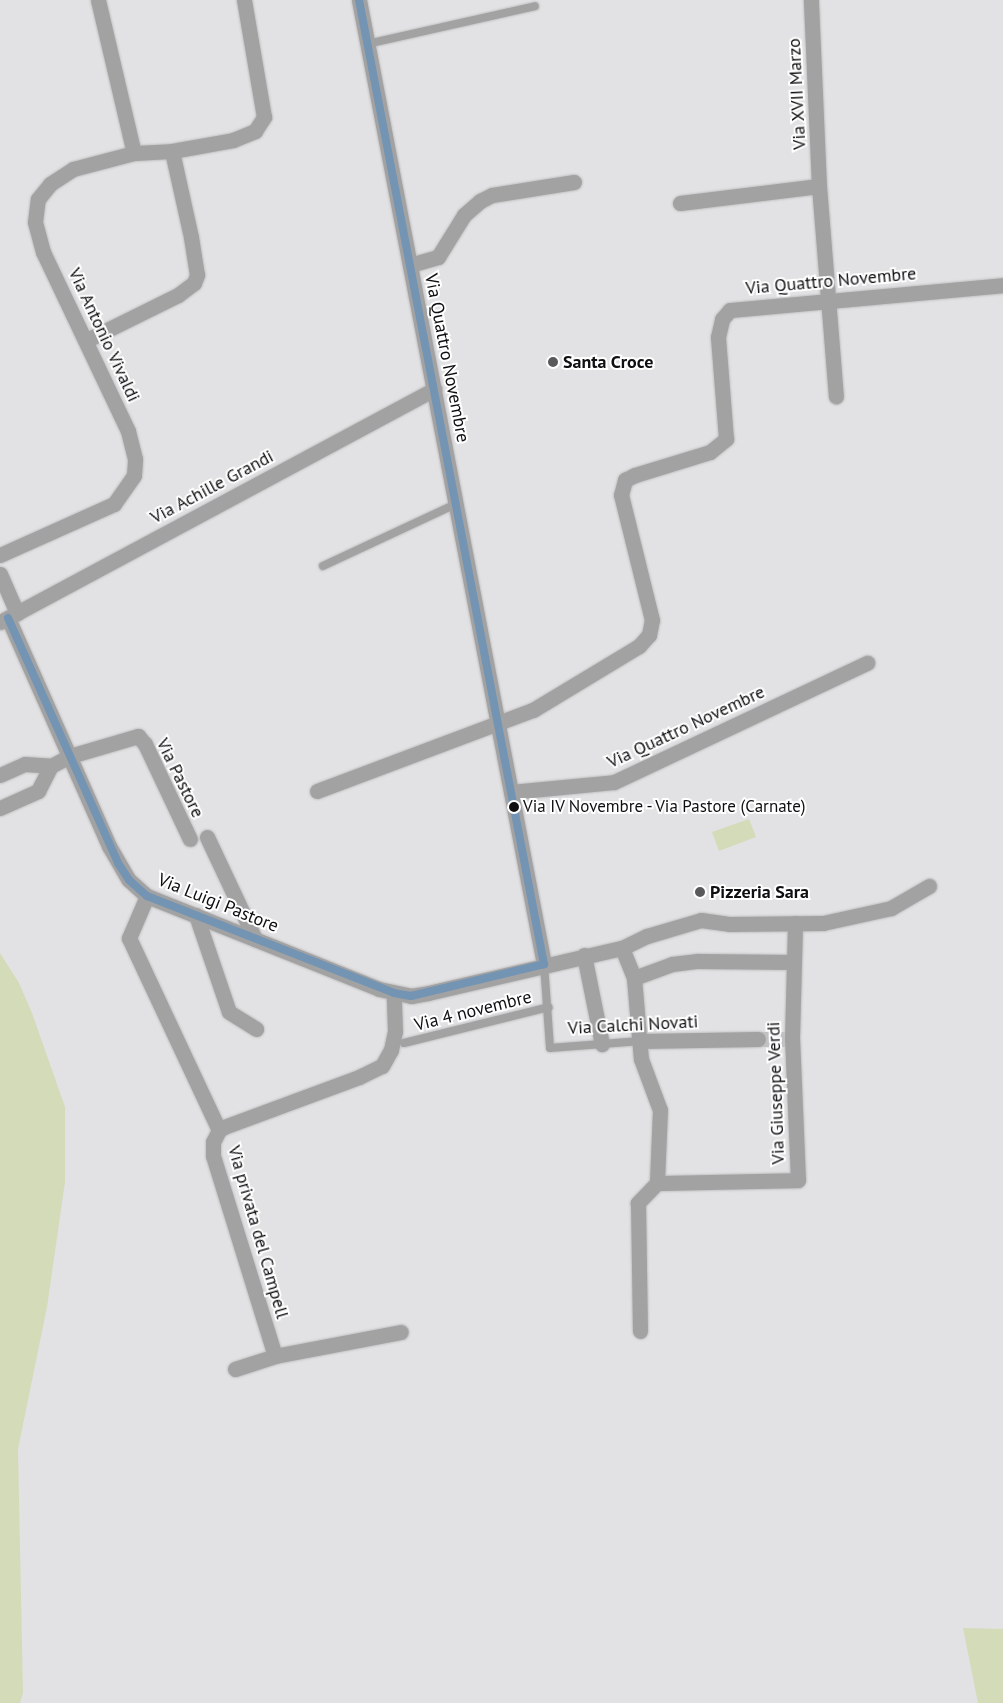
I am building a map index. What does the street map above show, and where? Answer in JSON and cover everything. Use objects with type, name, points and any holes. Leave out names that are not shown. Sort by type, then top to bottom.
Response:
[{"type":"street","points":[[98,0],[134,152]]},
{"type":"street","name":"Via Antonio Vivaldi","points":[[0,555],[114,504],[134,475],[135,458],[128,431],[87,340],[43,252],[35,222],[38,200],[50,184],[73,170],[134,152],[172,151],[233,140],[255,131],[264,117],[244,0]]},
{"type":"street","name":"Via Quattro Novembre","points":[[359,0],[544,964]]},
{"type":"street","name":"Via XVII Marzo","points":[[811,0],[820,186],[836,396]]},
{"type":"street","points":[[87,340],[178,295],[194,284],[197,275],[191,238],[172,151]]},
{"type":"street","points":[[410,265],[438,257],[464,216],[480,201],[492,195],[574,182]]},
{"type":"street","points":[[680,203],[820,186]]},
{"type":"street","name":"Via Quattro Novembre","points":[[316,791],[533,710],[639,646],[649,635],[652,620],[621,495],[625,480],[635,474],[710,452],[726,439],[718,337],[722,320],[730,310],[744,307],[1003,285]]},
{"type":"street","name":"Via Achille Grandi","points":[[8,618],[434,389]]},
{"type":"street","name":"Via Luigi Pastore","points":[[0,574],[8,618],[118,863],[129,880],[147,896],[394,993],[411,996],[544,964]]},
{"type":"street","name":"Via Quattro Novembre","points":[[511,792],[614,782],[867,663]]},
{"type":"street","name":"Via Pastore","points":[[50,766],[70,756],[138,736],[145,744],[190,839]]},
{"type":"street","points":[[0,775],[25,764],[50,766],[38,791],[0,808]]},
{"type":"street","points":[[207,837],[255,939]]},
{"type":"street","points":[[544,964],[622,948],[647,936],[702,920],[729,924],[823,923],[891,908],[929,886]]},
{"type":"street","points":[[147,896],[129,938],[218,1130]]},
{"type":"street","points":[[196,915],[229,1012],[256,1029]]},
{"type":"street","name":"Via Giuseppe Verdi","points":[[657,1183],[798,1180],[789,1039],[795,922]]},
{"type":"street","points":[[622,948],[634,978],[642,1041],[640,1059],[660,1110],[657,1183],[638,1203],[640,1330]]},
{"type":"street","points":[[584,955],[602,1044]]},
{"type":"street","points":[[634,978],[672,964],[698,961],[793,962]]},
{"type":"street","name":"Via privata del Campell","points":[[275,1356],[213,1156],[213,1142],[218,1130],[359,1077],[382,1066],[391,1050],[395,1031],[394,993]]},
{"type":"street","name":"Via Calchi Novati","points":[[642,1041],[758,1039]]},
{"type":"street","points":[[236,1369],[275,1356],[400,1332]]},
{"type":"lane","points":[[367,44],[535,6]]},
{"type":"lane","points":[[323,566],[456,504]]},
{"type":"lane","name":"Via Quattro Novembre","points":[[544,964],[549,1007]]},
{"type":"lane","name":"Via Calchi Novati","points":[[549,1007],[550,1048],[642,1041]]},
{"type":"lane","name":"Via 4 novembre","points":[[404,1043],[549,1007]]},
{"type":"green space","points":[[749,819],[756,837],[719,851],[712,832]]},
{"type":"green space","points":[[0,953],[19,983],[32,1013],[65,1107],[65,1182],[47,1307],[18,1449],[23,1693],[20,1703],[0,1703]]},
{"type":"green space","points":[[963,1628],[1003,1629],[1003,1703],[978,1703]]},
{"type":"tunnel","points":[[758,1039],[785,1039]]},
{"type":"transit line","points":[[359,0],[544,964]]},
{"type":"transit line","points":[[8,618],[118,863],[129,880],[147,896],[394,993],[411,996],[544,964]]},
{"type":"place","name":"Santa Croce","points":[[553,362]]},
{"type":"place","name":"Via IV Novembre - Via Pastore (Carnate)","points":[[514,807]]},
{"type":"place","name":"Pizzeria Sara","points":[[700,892]]}]
